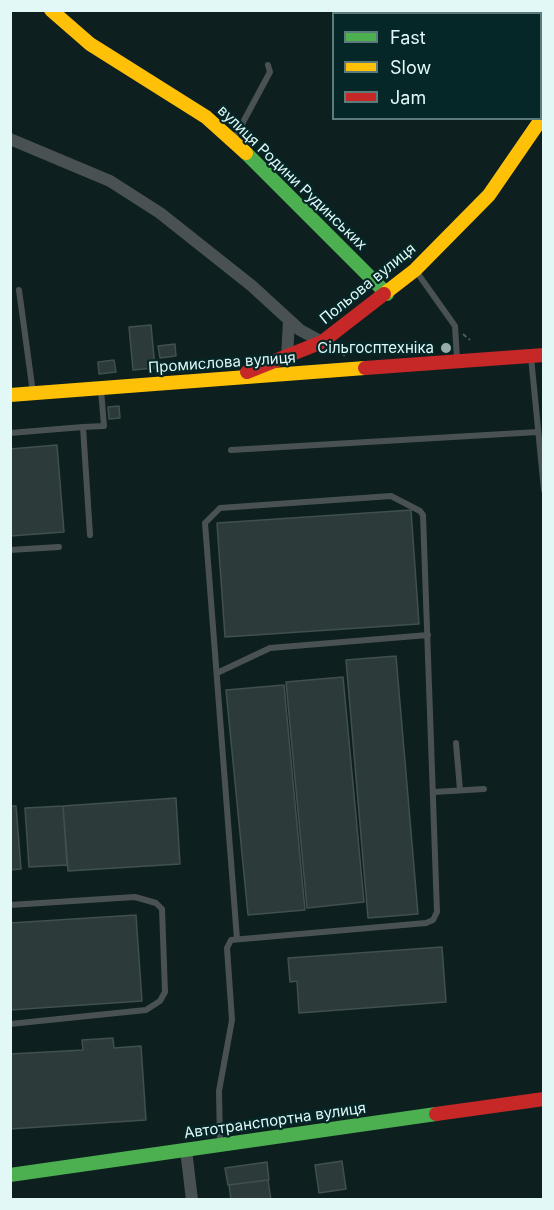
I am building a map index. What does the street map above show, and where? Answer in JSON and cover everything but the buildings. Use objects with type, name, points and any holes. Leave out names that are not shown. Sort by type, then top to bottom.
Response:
[{"type":"street","name":"вулиця Родини Рудинських","points":[[51,10],[90,44],[206,117],[233,140],[387,294]]},
{"type":"street","name":"Польова вулиця","points":[[227,380],[322,342],[387,294],[415,270],[489,195],[540,120]]},
{"type":"street","points":[[10,139],[100,176],[160,213],[252,285],[309,337],[322,342]]},
{"type":"street","points":[[287,357],[290,345],[290,321]]},
{"type":"street","name":"Промислова вулиця","points":[[10,395],[537,356]]},
{"type":"street","name":"Автотранспортна вулиця","points":[[10,1175],[543,1099]]},
{"type":"street","points":[[186,1150],[192,1200]]},
{"type":"lane","points":[[233,140],[270,72],[268,65]]},
{"type":"lane","points":[[415,270],[455,326],[458,362]]},
{"type":"lane","points":[[19,290],[33,393]]},
{"type":"lane","points":[[537,356],[538,432],[543,490]]},
{"type":"lane","points":[[10,433],[104,426],[101,388]]},
{"type":"lane","points":[[83,427],[90,535]]},
{"type":"lane","points":[[231,450],[538,432]]},
{"type":"lane","points":[[220,1146],[219,1091],[232,1020],[227,948],[231,940],[426,923],[433,920],[437,912],[423,515],[420,511],[387,495],[220,508],[205,525],[237,939]]},
{"type":"lane","points":[[10,550],[59,547]]},
{"type":"lane","points":[[217,673],[270,648],[428,635]]},
{"type":"lane","points":[[456,743],[460,790]]},
{"type":"lane","points":[[434,792],[484,789]]},
{"type":"lane","points":[[10,905],[135,897],[156,903],[162,909],[165,992],[160,1001],[146,1010],[10,1024]]},
{"type":"traffic: fast","points":[[246,153],[387,294]]},
{"type":"traffic: fast","points":[[10,1175],[436,1114]]},
{"type":"traffic: slow","points":[[51,10],[90,44],[206,117],[246,153]]},
{"type":"traffic: slow","points":[[384,294],[415,270],[489,195],[541,120]]},
{"type":"traffic: slow","points":[[10,395],[365,368]]},
{"type":"traffic: jam","points":[[247,372],[322,342],[384,294]]},
{"type":"traffic: jam","points":[[365,368],[544,355]]},
{"type":"traffic: jam","points":[[436,1114],[544,1099]]},
{"type":"place","name":"Сільгосптехніка","points":[[446,348]]}]
